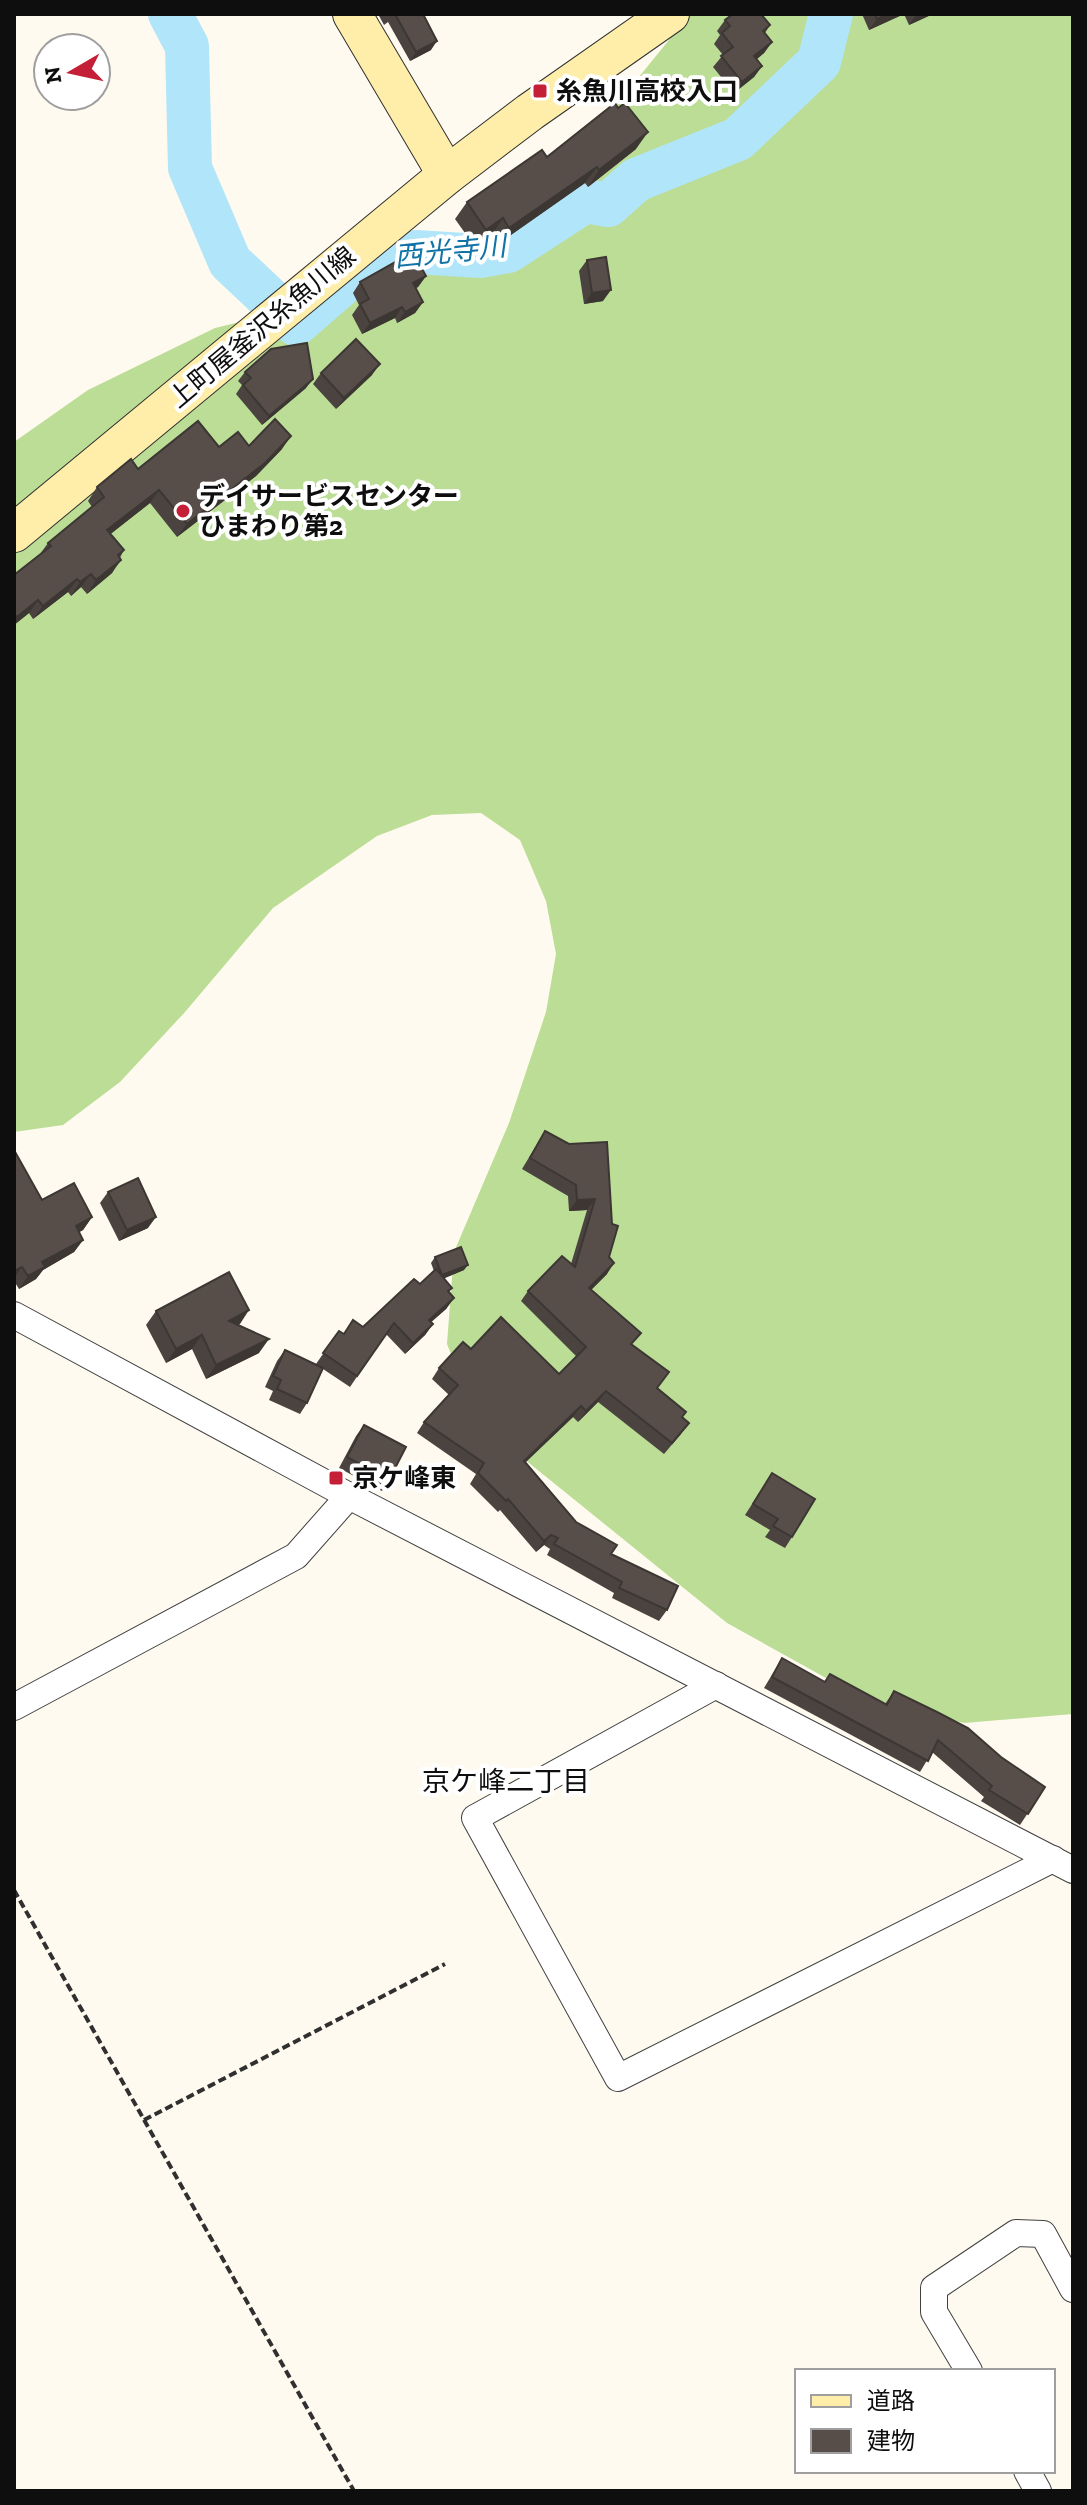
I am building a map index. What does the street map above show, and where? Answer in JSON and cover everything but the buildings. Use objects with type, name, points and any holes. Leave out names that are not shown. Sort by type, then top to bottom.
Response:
[{"type":"main road","points":[[352,14],[447,175]]},
{"type":"main road","name":"上町屋釜沢糸魚川線","points":[[14,533],[447,175],[541,104],[670,14]]},
{"type":"street","points":[[14,1315],[349,1496],[1063,1864]]},
{"type":"street","points":[[14,1707],[296,1556],[349,1496]]},
{"type":"street","points":[[716,1685],[475,1818],[618,2078],[1063,1864]]},
{"type":"street","points":[[968,2369],[934,2312],[934,2288],[1016,2233],[1043,2234],[1073,2289]]},
{"type":"street","points":[[1028,2473],[1038,2491]]},
{"type":"path","points":[[14,1890],[354,2491]]},
{"type":"path","points":[[144,2120],[445,1964]]},
{"type":"green space","points":[[690,14],[1073,14],[1073,1714],[964,1723],[862,1698],[727,1623],[529,1463],[474,1411],[447,1344],[454,1252],[509,1123],[546,1012],[556,954],[546,901],[520,840],[481,813],[432,815],[377,836],[273,908],[185,1012],[120,1082],[63,1125],[14,1132],[14,442],[88,390],[215,328],[341,297],[454,254],[583,146]]},
{"type":"waterway","name":"西光寺川","points":[[170,14],[187,46],[190,168],[230,262],[296,324],[372,258],[416,252],[480,256],[508,251],[585,201],[608,205],[636,180],[738,139],[819,62],[831,14]]},
{"type":"place","name":"糸魚川高校入口","points":[[540,91]]},
{"type":"place","name":"デイサービスセンター ひまわり第2","points":[[183,511]]},
{"type":"place","name":"京ケ峰東","points":[[336,1478]]},
{"type":"district","name":"京ケ峰二丁目","points":[[506,1781]]}]
